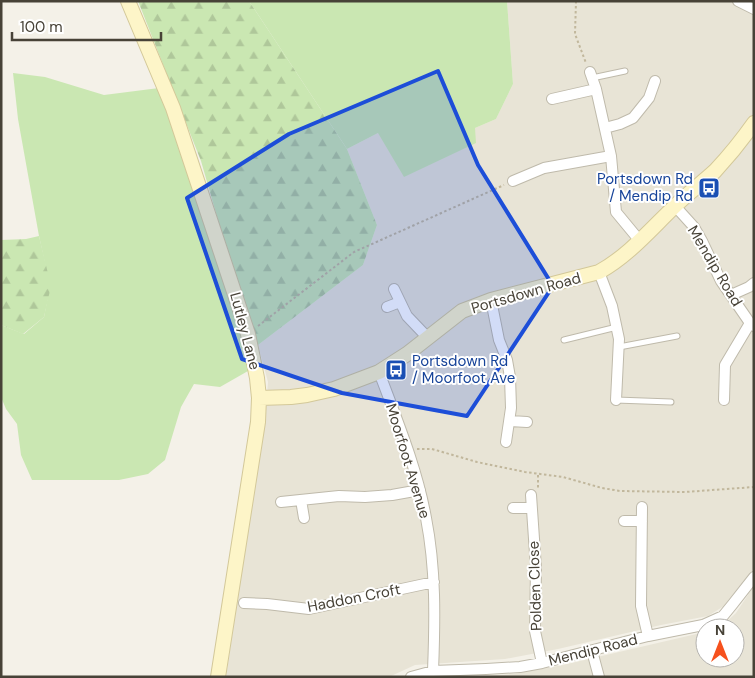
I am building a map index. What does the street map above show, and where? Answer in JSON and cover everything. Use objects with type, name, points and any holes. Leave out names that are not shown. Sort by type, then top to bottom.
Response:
[{"type":"street","name":"Lutley Lane","points":[[128,1],[173,108],[248,334],[260,398],[249,486],[218,677]]},
{"type":"street","points":[[738,1],[754,9]]},
{"type":"street","points":[[591,75],[611,156],[616,212],[640,241]]},
{"type":"street","points":[[605,128],[633,118],[649,98],[655,81]]},
{"type":"street","points":[[552,99],[596,89]]},
{"type":"street","name":"Portsdown Road","points":[[260,398],[307,395],[334,389],[379,372],[407,354],[462,311],[491,300],[598,272],[614,264],[714,172],[737,146],[754,122]]},
{"type":"street","points":[[513,181],[544,168],[611,156]]},
{"type":"street","name":"Mendip Road","points":[[675,206],[694,227],[721,281],[752,324]]},
{"type":"street","points":[[598,272],[612,306],[619,339],[616,400]]},
{"type":"street","points":[[731,295],[754,283]]},
{"type":"street","points":[[394,289],[407,316],[428,338]]},
{"type":"street","points":[[491,300],[499,340],[507,360],[510,377],[511,408],[506,442]]},
{"type":"street","points":[[387,308],[400,302]]},
{"type":"street","points":[[724,400],[725,365],[752,324]]},
{"type":"street","name":"Moorfoot Avenue","points":[[379,372],[407,448],[426,517],[434,582],[433,671]]},
{"type":"street","points":[[510,421],[527,422]]},
{"type":"street","points":[[281,502],[339,496],[392,495],[420,490]]},
{"type":"street","name":"Polden Close","points":[[531,495],[536,568],[535,631],[542,663]]},
{"type":"street","points":[[301,500],[304,518]]},
{"type":"street","points":[[642,507],[641,606],[648,636]]},
{"type":"street","points":[[513,508],[531,508]]},
{"type":"street","points":[[624,521],[642,521]]},
{"type":"street","name":"Mendip Road","points":[[411,677],[433,671],[520,667],[648,636],[703,625],[723,616],[754,577]]},
{"type":"street","name":"Haddon Croft","points":[[244,603],[309,610],[434,582]]},
{"type":"street","points":[[592,651],[599,677]]},
{"type":"lane","points":[[591,75],[625,71]]},
{"type":"lane","points":[[564,340],[617,326]]},
{"type":"lane","points":[[619,347],[677,336]]},
{"type":"lane","points":[[616,400],[671,402]]},
{"type":"path","points":[[576,1],[575,34],[591,75]]},
{"type":"path","points":[[248,334],[354,252],[513,181]]},
{"type":"path","points":[[407,448],[432,449],[496,466],[563,477],[620,491],[685,492],[754,487]]},
{"type":"highlighted area","points":[[438,71],[478,165],[553,286],[467,416],[342,393],[242,359],[187,198],[289,134]]},
{"type":"shaded area","points":[[507,1],[754,1],[754,568],[724,606],[708,616],[558,649],[505,659],[415,665],[389,677],[226,677],[265,415],[268,382],[258,345],[363,265],[377,225],[347,149],[378,133],[475,128],[496,119],[513,84]]},
{"type":"shaded area","points":[[754,586],[754,677],[462,677],[514,674],[563,665],[695,634],[695,668],[745,668],[745,618],[731,618]]},
{"type":"green space","points":[[138,1],[249,1],[347,149],[377,225],[363,265],[258,345],[226,248],[201,161]]},
{"type":"green space","points":[[249,1],[507,1],[513,84],[496,119],[475,128],[476,143],[404,177],[378,133],[347,149]]},
{"type":"green space","points":[[13,73],[45,77],[104,95],[159,88],[244,333],[248,371],[220,387],[194,384],[181,407],[165,460],[148,474],[119,480],[32,480],[21,455],[17,424],[6,409],[1,397],[1,325],[24,334],[44,317],[50,286],[18,119]]},
{"type":"green space","points":[[39,236],[51,286],[44,317],[23,334],[1,325],[1,240],[26,239]]},
{"type":"place","name":"Portsdown Rd / Mendip Rd","points":[[709,188]]},
{"type":"place","name":"Portsdown Rd / Moorfoot Ave","points":[[396,370]]}]
